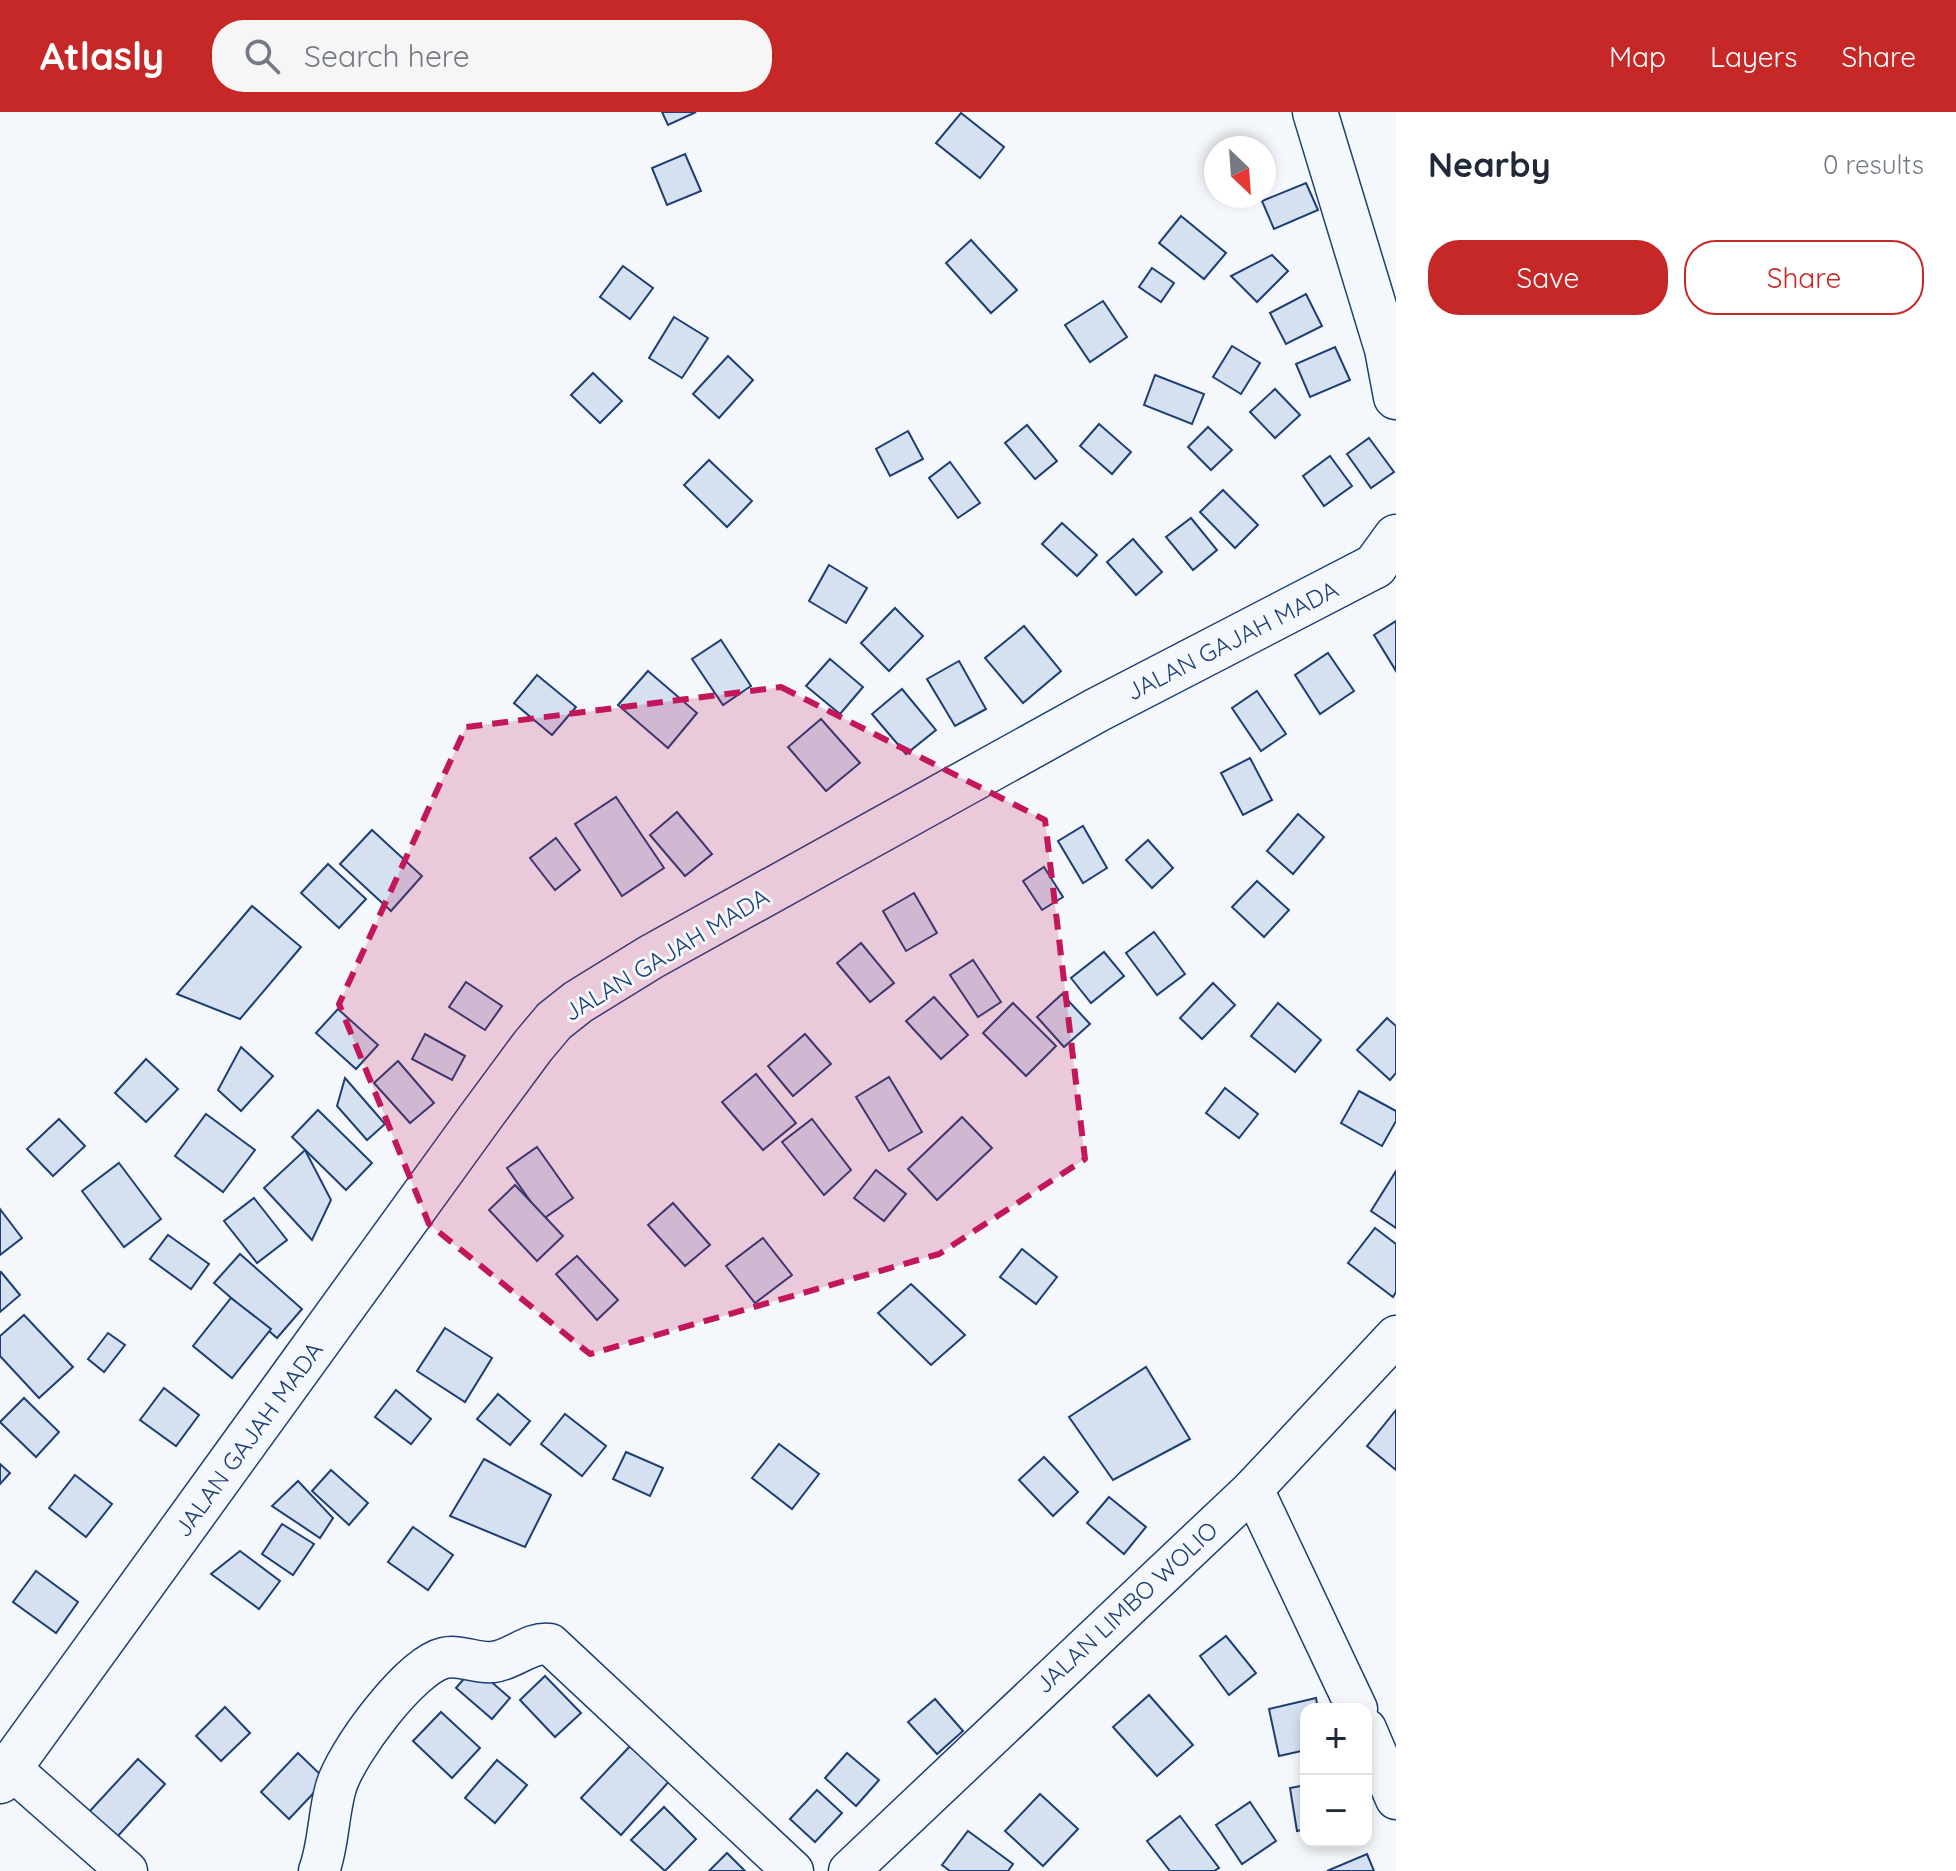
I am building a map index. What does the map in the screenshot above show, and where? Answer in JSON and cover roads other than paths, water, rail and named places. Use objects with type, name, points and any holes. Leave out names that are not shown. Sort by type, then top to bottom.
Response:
[{"type":"main road","points":[[1315,112],[1392,358],[1396,397]]},
{"type":"main road","name":"JALAN GAJAH MADA","points":[[5,1775],[479,1119],[554,1021],[578,1002],[679,942],[1111,703],[1389,554]]},
{"type":"street","name":"JALAN LIMBO WOLIO","points":[[849,1871],[1253,1489],[1391,1349]]},
{"type":"street","points":[[1253,1489],[1354,1703]]},
{"type":"street","points":[[319,1871],[335,1789],[347,1758],[414,1677],[432,1662],[447,1657],[485,1663],[506,1661],[543,1643],[550,1644],[793,1871]]},
{"type":"street","points":[[1372,1743],[1396,1799]]},
{"type":"street","points":[[5,1775],[127,1871]]}]
